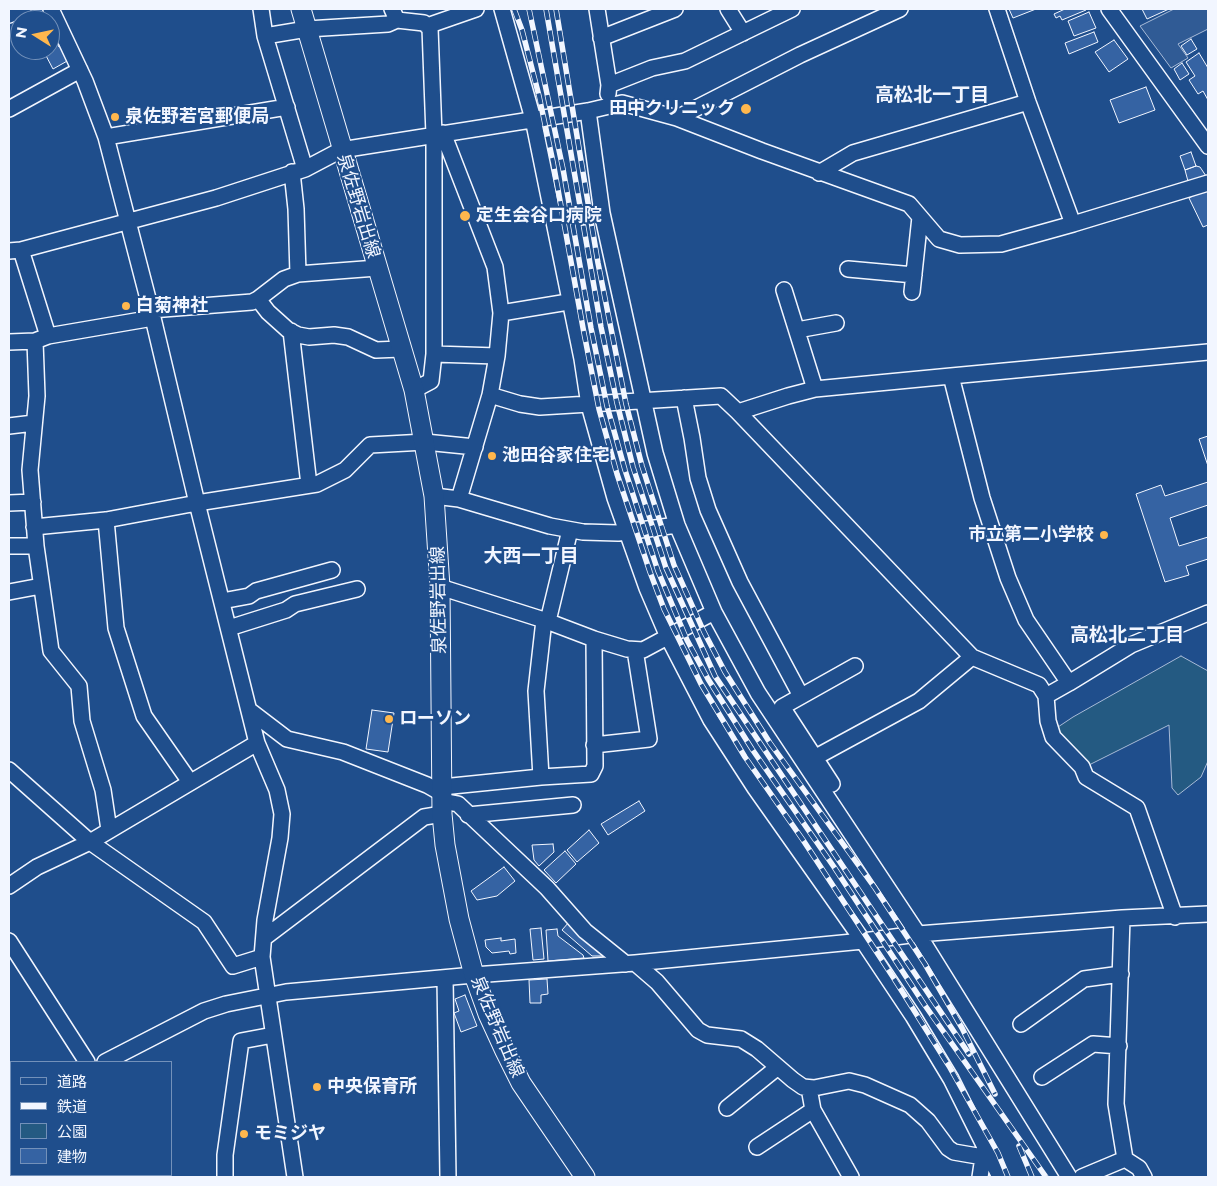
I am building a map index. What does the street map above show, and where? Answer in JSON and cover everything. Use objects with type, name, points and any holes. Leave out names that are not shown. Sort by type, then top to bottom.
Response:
[{"type":"main road","name":"泉佐野岩出線","points":[[301,9],[341,150],[414,390],[425,442],[434,496],[440,587],[442,799],[446,845],[459,919],[474,975],[488,1014],[521,1083],[585,1177]]},
{"type":"street","points":[[9,15],[23,9]]},
{"type":"street","points":[[51,9],[80,70],[106,137],[152,314],[196,503],[257,743],[277,790],[282,814],[280,838],[264,920],[262,957],[295,1177]]},
{"type":"street","points":[[261,9],[265,36],[287,106],[298,170],[296,209],[298,274]]},
{"type":"street","points":[[427,26],[476,9]]},
{"type":"street","points":[[502,9],[533,120],[582,359],[589,405],[615,498],[647,588],[668,637],[711,720],[750,781],[913,1016],[951,1079],[985,1154],[1000,1177]]},
{"type":"street","points":[[597,9],[610,85],[606,106]]},
{"type":"street","points":[[601,38],[674,9]]},
{"type":"street","points":[[728,9],[743,33]]},
{"type":"street","points":[[610,85],[652,68],[684,62],[792,9]]},
{"type":"street","points":[[677,118],[800,55],[900,9]]},
{"type":"street","points":[[997,9],[1028,102],[1073,224]]},
{"type":"street","points":[[1109,9],[1208,146]]},
{"type":"street","points":[[265,36],[307,29],[388,24],[394,15],[424,23],[430,28],[438,134],[434,354],[431,381],[414,390]]},
{"type":"street","points":[[9,109],[80,70]]},
{"type":"street","points":[[109,830],[103,790],[82,721],[79,686],[51,651],[36,546],[30,470],[41,338],[15,250],[216,198],[298,170],[341,150],[588,111],[622,102],[677,118],[909,204],[938,239],[960,245],[1001,244],[1208,182]]},
{"type":"street","points":[[819,172],[853,153],[1028,102]]},
{"type":"street","points":[[106,137],[287,106]]},
{"type":"street","points":[[588,111],[602,213],[655,453],[677,525],[714,612],[758,693],[810,761],[832,784]]},
{"type":"street","points":[[438,134],[495,267],[501,313],[497,356],[490,395],[459,499]]},
{"type":"street","points":[[912,292],[920,217]]},
{"type":"street","points":[[9,342],[41,338],[152,314],[252,302],[284,279],[298,274],[377,268]]},
{"type":"street","points":[[848,269],[914,276]]},
{"type":"street","points":[[784,290],[815,389]]},
{"type":"street","points":[[258,299],[268,312],[291,331],[309,337],[334,335],[348,337],[376,350],[402,349]]},
{"type":"street","points":[[501,313],[562,304]]},
{"type":"street","points":[[796,330],[836,323]]},
{"type":"street","points":[[291,331],[309,485]]},
{"type":"street","points":[[738,412],[815,389],[1208,352]]},
{"type":"street","points":[[434,354],[497,356]]},
{"type":"street","points":[[951,376],[982,498],[1008,578],[1026,620],[1069,683]]},
{"type":"street","points":[[490,395],[520,404],[540,407],[720,396],[738,412],[972,657],[1039,685],[1046,696],[1048,721],[1054,737],[1082,767],[1086,777],[1137,808],[1175,917]]},
{"type":"street","points":[[684,398],[698,478],[708,510],[740,582],[801,696]]},
{"type":"street","points":[[9,426],[34,423]]},
{"type":"street","points":[[34,527],[106,520],[196,503],[317,484],[345,470],[370,445],[425,442],[475,447]]},
{"type":"street","points":[[434,496],[459,499],[550,526],[583,532],[618,533],[677,525]]},
{"type":"street","points":[[9,503],[33,502]]},
{"type":"street","points":[[106,520],[116,628],[144,716],[190,782]]},
{"type":"street","points":[[541,777],[536,691],[546,620],[570,530]]},
{"type":"street","points":[[9,546],[36,546]]},
{"type":"street","points":[[222,601],[250,596],[256,591],[332,570]]},
{"type":"street","points":[[9,592],[41,586]]},
{"type":"street","points":[[440,587],[546,620],[594,639],[635,650],[642,650],[714,612]]},
{"type":"street","points":[[229,628],[286,610],[295,604],[358,588]]},
{"type":"street","points":[[1046,696],[1131,645],[1208,613]]},
{"type":"street","points":[[264,938],[424,817],[442,799],[541,777],[591,774],[595,766],[594,639]]},
{"type":"street","points":[[594,745],[650,739],[635,650]]},
{"type":"street","points":[[810,761],[919,701],[972,657]]},
{"type":"street","points":[[855,666],[782,708],[810,761],[1069,1177]]},
{"type":"street","points":[[249,710],[287,739],[343,752],[427,785],[442,799],[458,804],[547,888],[585,931],[657,982],[698,1030],[707,1035],[741,1039],[757,1049],[792,1080],[803,1087],[814,1088],[849,1081],[865,1085],[910,1105],[928,1121],[948,1148],[954,1152],[985,1154]]},
{"type":"street","points":[[9,886],[37,867],[90,842],[257,743]]},
{"type":"street","points":[[9,770],[90,842],[204,922],[233,966],[262,957]]},
{"type":"street","points":[[468,815],[573,805]]},
{"type":"street","points":[[107,1061],[204,1011],[226,1004],[286,992],[631,963],[918,934],[1122,918],[1208,914]]},
{"type":"street","points":[[1122,918],[1116,1104],[1125,1158],[1139,1168],[1144,1177]]},
{"type":"street","points":[[9,941],[86,1061]]},
{"type":"street","points":[[1021,1024],[1084,979],[1121,974]]},
{"type":"street","points":[[445,978],[448,1177]]},
{"type":"street","points":[[225,1177],[225,1155],[241,1041],[273,1035]]},
{"type":"street","points":[[1042,1077],[1094,1044],[1119,1046]]},
{"type":"street","points":[[727,1108],[778,1067]]},
{"type":"street","points":[[809,1088],[813,1110],[851,1177]]},
{"type":"street","points":[[757,1147],[813,1110]]},
{"type":"street","points":[[980,1177],[985,1154]]},
{"type":"street","points":[[1082,1177],[1125,1158]]},
{"type":"green space","points":[[1181,656],[1208,671],[1208,761],[1201,777],[1178,795],[1172,788],[1169,725],[1087,766],[1055,729],[1073,717]]},
{"type":"shaded area","points":[[1174,9],[1208,9],[1208,29],[1178,44],[1188,58],[1171,68],[1140,26]]},
{"type":"building","points":[[1009,9],[1036,9],[1013,18]]},
{"type":"building","points":[[1065,9],[1086,10],[1062,20],[1060,16],[1056,18],[1054,14]]},
{"type":"building","points":[[1142,9],[1169,9],[1147,19]]},
{"type":"building","points":[[1089,12],[1096,28],[1074,36],[1068,21]]},
{"type":"building","points":[[1094,32],[1098,42],[1069,54],[1065,43]]},
{"type":"building","points":[[1191,39],[1197,49],[1187,55],[1181,46]]},
{"type":"building","points":[[1114,40],[1128,59],[1109,72],[1095,52]]},
{"type":"building","points":[[61,46],[69,60],[53,69],[48,60],[60,60]]},
{"type":"building","points":[[1199,53],[1208,68],[1208,100],[1203,91],[1198,94],[1189,80],[1195,76],[1186,62]]},
{"type":"building","points":[[1182,63],[1189,74],[1180,80],[1174,69]]},
{"type":"building","points":[[1146,87],[1155,110],[1119,123],[1110,100]]},
{"type":"building","points":[[1191,152],[1196,166],[1185,170],[1180,156]]},
{"type":"building","points":[[1196,166],[1200,167],[1208,179],[1189,185],[1185,170]]},
{"type":"building","points":[[1208,188],[1208,225],[1203,227],[1189,198]]},
{"type":"building","points":[[1208,436],[1208,466],[1199,439]]},
{"type":"building","points":[[1208,482],[1208,505],[1170,518],[1179,546],[1208,537],[1208,559],[1186,566],[1189,575],[1165,582],[1136,494],[1161,485],[1165,496]]},
{"type":"building","points":[[372,710],[394,713],[388,752],[366,749]]},
{"type":"building","points":[[639,801],[645,811],[608,835],[601,824]]},
{"type":"building","points":[[589,830],[599,843],[577,862],[567,850]]},
{"type":"building","points":[[553,844],[554,852],[539,866],[534,860],[532,845]]},
{"type":"building","points":[[565,851],[576,864],[556,883],[544,870]]},
{"type":"building","points":[[504,867],[515,881],[497,896],[477,900],[471,891]]},
{"type":"building","points":[[569,922],[606,956],[592,956],[562,930]]},
{"type":"building","points":[[541,928],[544,959],[533,960],[530,929]]},
{"type":"building","points":[[557,929],[558,936],[583,955],[584,958],[548,961],[546,930]]},
{"type":"building","points":[[501,938],[501,941],[515,939],[516,953],[510,954],[509,951],[492,953],[486,947],[485,940]]},
{"type":"building","points":[[547,979],[548,994],[541,995],[541,1003],[530,1003],[529,980]]},
{"type":"building","points":[[465,995],[477,1026],[461,1032],[454,1013],[459,1011],[455,999]]},
{"type":"railway","points":[[514,9],[522,30],[539,96],[599,409],[617,474],[664,609],[701,684],[745,757],[803,840],[949,1066],[998,1153],[1008,1177]]},
{"type":"railway","points":[[529,9],[563,169],[607,406],[625,470],[658,571],[687,640],[708,679],[752,749],[834,867],[924,1004],[1046,1177]]},
{"type":"railway","points":[[546,9],[601,327],[617,403],[633,467],[666,568],[715,676],[969,1054]]},
{"type":"railway","points":[[556,9],[598,263],[626,404],[642,466],[674,565],[704,632],[725,672],[770,743],[875,888],[925,964],[962,1028],[995,1094]]},
{"type":"railway","points":[[1019,1146],[1032,1177]]},
{"type":"place","name":"田中クリニック","points":[[746,109]]},
{"type":"place","name":"泉佐野若宮郵便局","points":[[115,117]]},
{"type":"place","name":"定生会谷口病院","points":[[465,216]]},
{"type":"place","name":"白菊神社","points":[[126,306]]},
{"type":"place","name":"池田谷家住宅","points":[[492,456]]},
{"type":"place","name":"市立第二小学校","points":[[1104,535]]},
{"type":"place","name":"ローソン","points":[[389,719]]},
{"type":"place","name":"中央保育所","points":[[317,1087]]},
{"type":"place","name":"モミジヤ","points":[[244,1134]]},
{"type":"district","name":"高松北一丁目","points":[[932,95]]},
{"type":"district","name":"大西一丁目","points":[[531,556]]},
{"type":"district","name":"高松北二丁目","points":[[1127,635]]}]
